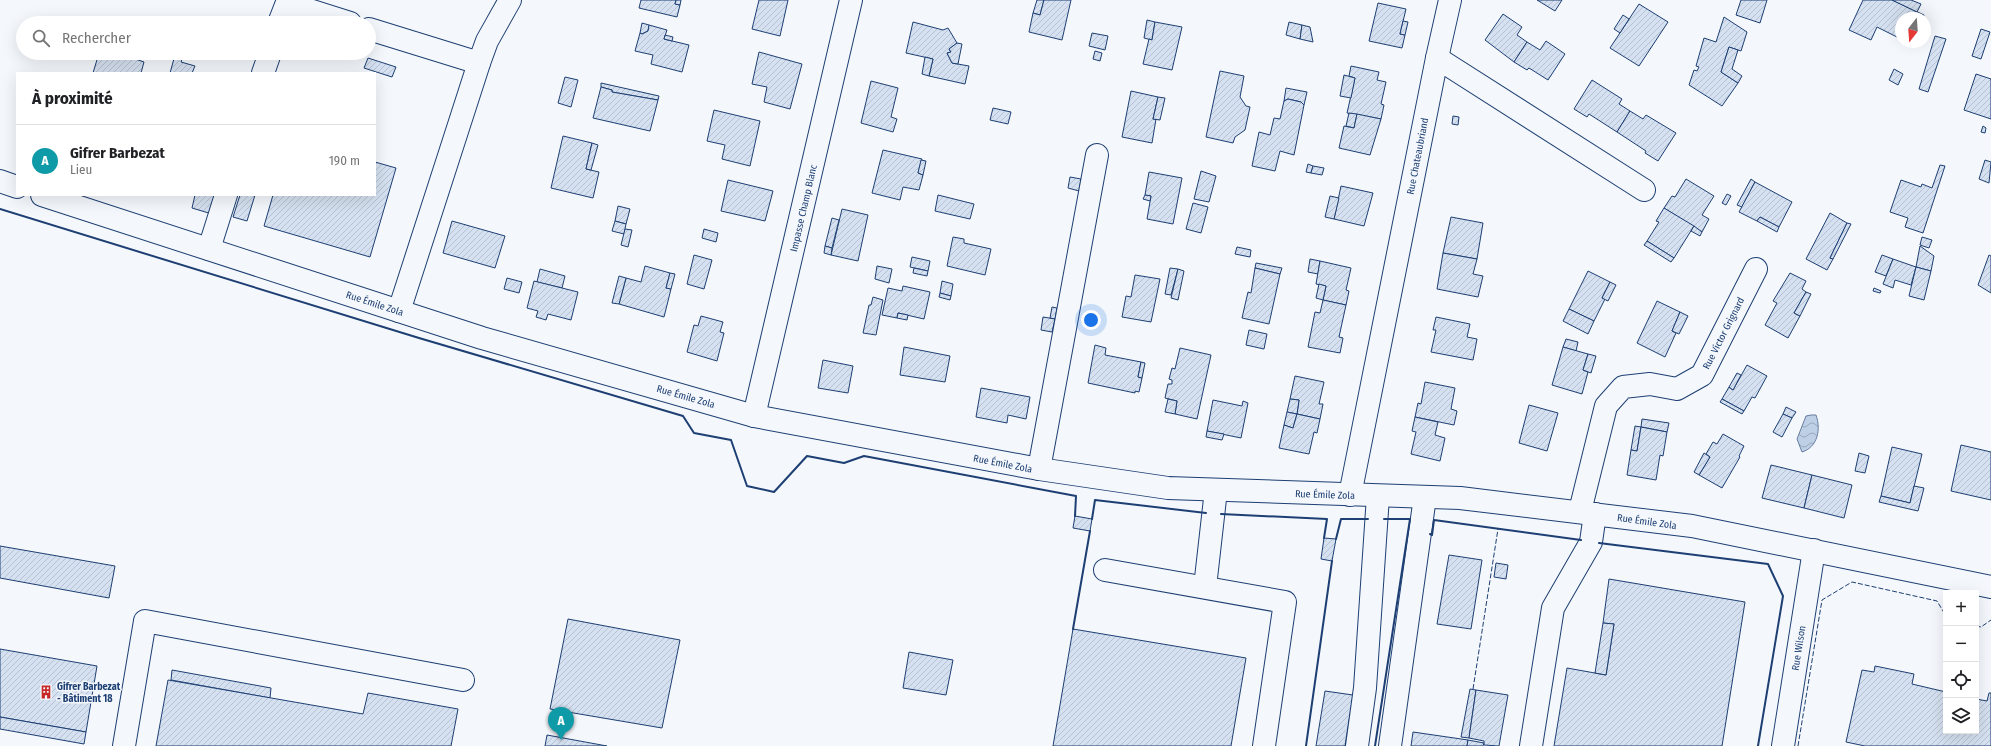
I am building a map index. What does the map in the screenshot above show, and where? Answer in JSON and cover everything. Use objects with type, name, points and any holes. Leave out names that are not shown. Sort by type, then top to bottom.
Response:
[{"type":"street","points":[[399,311],[479,63],[487,41],[510,0]]},
{"type":"street","name":"Impasse Champ Blanc","points":[[754,416],[851,0]]},
{"type":"street","name":"Rue Chateaubriand","points":[[1350,495],[1437,58],[1450,0]]},
{"type":"street","points":[[282,16],[287,2],[329,16]]},
{"type":"street","points":[[376,31],[479,63]]},
{"type":"street","points":[[1437,58],[1644,190]]},
{"type":"street","points":[[264,72],[268,60]]},
{"type":"street","points":[[1039,470],[1098,155]]},
{"type":"street","points":[[0,181],[16,187]]},
{"type":"street","name":"Rue Émile Zola","points":[[45,196],[482,338],[754,416],[1039,470],[1168,488],[1460,498],[1587,512],[1692,526],[1814,550],[1976,588]]},
{"type":"street","points":[[209,249],[226,196]]},
{"type":"street","name":"Rue Victor Grignard","points":[[1532,746],[1553,608],[1591,542],[1587,512],[1606,406],[1623,387],[1650,384],[1676,389],[1702,375],[1756,269]]},
{"type":"street","points":[[1205,588],[1216,490]]},
{"type":"street","points":[[1357,746],[1365,688],[1378,496]]},
{"type":"street","points":[[1390,746],[1425,497]]},
{"type":"street","name":"Rue Wilson","points":[[1783,746],[1814,550]]},
{"type":"street","points":[[1104,570],[1285,602],[1264,746]]},
{"type":"street","points":[[124,746],[145,621],[463,680]]},
{"type":"water","points":[[1816,415],[1818,426],[1817,437],[1812,446],[1802,452],[1797,439],[1806,416]]},
{"type":"building","points":[[641,0],[676,0],[675,4],[680,5],[677,17],[639,8]]},
{"type":"building","points":[[676,0],[681,0],[680,5],[675,4]]},
{"type":"building","points":[[759,0],[788,0],[780,36],[752,29]]},
{"type":"building","points":[[1037,0],[1044,0],[1040,15],[1033,13]]},
{"type":"building","points":[[1044,0],[1071,0],[1062,40],[1029,32],[1033,13],[1040,15]]},
{"type":"building","points":[[1537,0],[1562,0],[1555,11]]},
{"type":"building","points":[[1741,0],[1767,0],[1760,23],[1736,15]]},
{"type":"building","points":[[1863,0],[1892,0],[1918,12],[1895,12],[1895,36],[1877,27],[1871,40],[1849,30]]},
{"type":"building","points":[[1892,0],[1911,0],[1921,4],[1917,12]]},
{"type":"building","points":[[1378,3],[1406,9],[1400,34],[1405,35],[1402,48],[1369,41]]},
{"type":"building","points":[[1639,4],[1668,22],[1639,66],[1610,48]]},
{"type":"building","points":[[1503,14],[1522,27],[1517,35],[1527,42],[1514,62],[1485,40]]},
{"type":"building","points":[[1623,15],[1629,19],[1620,33],[1614,29]]},
{"type":"building","points":[[1724,17],[1747,32],[1741,51],[1729,47],[1721,72],[1738,83],[1722,106],[1689,85],[1694,70],[1697,71],[1699,67],[1696,66],[1704,38],[1716,42]]},
{"type":"building","points":[[1147,20],[1155,22],[1152,40],[1144,38]]},
{"type":"building","points":[[1403,21],[1408,22],[1405,35],[1400,34]]},
{"type":"building","points":[[913,22],[943,30],[948,28],[957,43],[949,49],[951,52],[947,53],[952,63],[969,66],[965,84],[929,76],[933,59],[906,53]]},
{"type":"building","points":[[1155,22],[1182,27],[1172,70],[1143,64],[1149,39],[1152,40]]},
{"type":"building","points":[[1289,22],[1302,25],[1300,39],[1286,35]]},
{"type":"building","points":[[642,23],[649,25],[648,31],[642,34],[640,33]]},
{"type":"building","points":[[649,25],[667,30],[664,39],[689,45],[682,72],[651,64],[653,55],[635,51],[640,33],[642,34],[648,31]]},
{"type":"building","points":[[1302,25],[1310,27],[1313,42],[1300,39]]},
{"type":"building","points":[[1981,29],[1990,32],[1981,59],[1972,56]]},
{"type":"building","points":[[1092,33],[1108,36],[1105,50],[1089,46]]},
{"type":"building","points":[[665,35],[673,37],[672,41],[664,39]]},
{"type":"building","points":[[1935,36],[1946,39],[1928,92],[1919,89]]},
{"type":"building","points":[[1546,41],[1565,54],[1548,80],[1529,68],[1527,70],[1514,62],[1527,42],[1540,50]]},
{"type":"building","points":[[957,43],[962,44],[958,64],[952,63],[947,53],[951,52],[949,49]]},
{"type":"building","points":[[1729,47],[1738,50],[1732,69],[1742,76],[1738,83],[1721,72]]},
{"type":"building","points":[[1095,51],[1102,53],[1100,61],[1093,59]]},
{"type":"building","points":[[759,52],[802,64],[790,109],[764,102],[767,87],[752,84]]},
{"type":"building","points":[[925,57],[933,59],[929,76],[922,74]]},
{"type":"building","points":[[97,60],[138,60],[144,62],[141,72],[93,72]]},
{"type":"building","points":[[174,60],[182,60],[181,62],[195,66],[192,72],[170,72]]},
{"type":"building","points":[[367,60],[374,60],[396,67],[392,77],[364,68]]},
{"type":"building","points":[[1351,66],[1379,72],[1377,80],[1386,82],[1381,104],[1384,105],[1381,119],[1347,113],[1355,78],[1349,76]]},
{"type":"building","points":[[1894,69],[1903,74],[1898,85],[1889,80]]},
{"type":"building","points":[[1220,71],[1244,76],[1240,97],[1246,106],[1250,107],[1245,130],[1235,137],[1233,143],[1206,137]]},
{"type":"building","points":[[1976,74],[1991,79],[1991,119],[1964,110]]},
{"type":"building","points":[[1344,75],[1355,78],[1351,98],[1340,96]]},
{"type":"building","points":[[565,77],[578,80],[571,107],[558,103]]},
{"type":"building","points":[[1592,80],[1622,99],[1619,104],[1630,111],[1617,132],[1589,114],[1587,117],[1574,109]]},
{"type":"building","points":[[871,81],[898,88],[891,117],[897,119],[893,132],[861,123]]},
{"type":"building","points":[[601,83],[659,96],[658,100],[612,92],[612,90],[601,87]]},
{"type":"building","points":[[601,87],[612,90],[612,92],[658,100],[650,131],[593,118]]},
{"type":"building","points":[[1286,88],[1307,92],[1304,105],[1301,102],[1288,99],[1284,101]]},
{"type":"building","points":[[1131,91],[1158,97],[1153,119],[1156,119],[1152,143],[1122,137]]},
{"type":"building","points":[[1158,97],[1165,98],[1160,120],[1153,119]]},
{"type":"building","points":[[1288,99],[1301,102],[1304,105],[1294,155],[1280,151],[1275,171],[1252,166],[1259,132],[1270,135],[1274,118],[1280,119],[1284,101]]},
{"type":"building","points":[[993,108],[1011,112],[1008,124],[990,120]]},
{"type":"building","points":[[714,110],[760,121],[750,166],[722,159],[725,145],[707,141]]},
{"type":"building","points":[[1630,111],[1643,119],[1646,115],[1676,133],[1658,161],[1645,153],[1646,151],[1617,132]]},
{"type":"building","points":[[1349,113],[1357,114],[1354,128],[1346,126]]},
{"type":"building","points":[[1357,114],[1381,119],[1370,155],[1339,148],[1344,126],[1354,128]]},
{"type":"building","points":[[1453,116],[1459,117],[1458,125],[1452,124]]},
{"type":"building","points":[[1983,126],[1986,128],[1985,133],[1981,132]]},
{"type":"building","points":[[563,136],[592,143],[586,169],[599,172],[593,198],[551,188]]},
{"type":"building","points":[[592,143],[598,145],[591,170],[586,169]]},
{"type":"building","points":[[883,150],[922,159],[918,173],[923,175],[919,190],[903,187],[900,200],[872,193]]},
{"type":"building","points":[[921,160],[926,161],[923,175],[918,173]]},
{"type":"building","points":[[1985,160],[1991,162],[1989,183],[1979,179]]},
{"type":"building","points":[[376,162],[396,168],[370,257],[264,226],[273,196],[376,196]]},
{"type":"building","points":[[1308,164],[1313,166],[1311,173],[1306,172]]},
{"type":"building","points":[[1940,165],[1945,166],[1923,233],[1905,227],[1908,218],[1890,212],[1901,180],[1921,187],[1922,184],[1932,188]]},
{"type":"building","points":[[1313,166],[1324,168],[1322,175],[1311,173]]},
{"type":"building","points":[[1201,171],[1216,176],[1209,202],[1194,199]]},
{"type":"building","points":[[1149,172],[1182,178],[1173,224],[1147,219],[1151,196],[1145,195]]},
{"type":"building","points":[[1070,177],[1081,179],[1079,191],[1068,188]]},
{"type":"building","points":[[1686,179],[1714,196],[1702,215],[1709,219],[1702,232],[1664,208],[1672,196],[1675,197]]},
{"type":"building","points":[[1751,179],[1755,182],[1742,207],[1737,205]]},
{"type":"building","points":[[728,180],[773,191],[765,221],[721,211]]},
{"type":"building","points":[[1755,182],[1792,202],[1779,227],[1760,217],[1757,221],[1739,212]]},
{"type":"building","points":[[1341,186],[1373,193],[1364,226],[1334,219]]},
{"type":"building","points":[[1727,194],[1731,196],[1726,205],[1722,203]]},
{"type":"building","points":[[938,195],[974,204],[970,219],[935,211]]},
{"type":"building","points":[[1145,195],[1151,196],[1150,201],[1143,199]]},
{"type":"building","points":[[195,196],[218,196],[212,214],[192,208]]},
{"type":"building","points":[[240,196],[255,196],[247,221],[233,217]]},
{"type":"building","points":[[1330,196],[1339,198],[1334,219],[1325,217]]},
{"type":"building","points":[[1193,203],[1208,207],[1201,233],[1186,229]]},
{"type":"building","points":[[618,206],[630,209],[626,224],[615,221]]},
{"type":"building","points":[[1664,208],[1694,226],[1674,258],[1647,241],[1659,222],[1656,221]]},
{"type":"building","points":[[842,209],[868,215],[858,261],[831,255]]},
{"type":"building","points":[[1830,213],[1847,223],[1830,258],[1833,259],[1827,270],[1806,259]]},
{"type":"building","points":[[1451,217],[1483,223],[1477,259],[1443,253]]},
{"type":"building","points":[[1760,217],[1779,227],[1777,232],[1757,221]]},
{"type":"building","points":[[832,218],[839,220],[832,248],[825,246]]},
{"type":"building","points":[[452,221],[505,236],[495,268],[443,253]]},
{"type":"building","points":[[615,221],[626,224],[624,234],[612,231]]},
{"type":"building","points":[[1847,223],[1851,224],[1833,259],[1830,258]]},
{"type":"building","points":[[1694,226],[1702,232],[1700,236],[1691,231]]},
{"type":"building","points":[[625,229],[632,230],[628,247],[621,245]]},
{"type":"building","points":[[704,229],[718,233],[716,242],[702,238]]},
{"type":"building","points":[[953,237],[964,239],[964,243],[991,249],[985,275],[947,266]]},
{"type":"building","points":[[1922,237],[1932,240],[1929,248],[1920,245]]},
{"type":"building","points":[[1647,241],[1674,258],[1671,262],[1644,245]]},
{"type":"building","points":[[825,246],[832,248],[831,255],[824,253]]},
{"type":"building","points":[[1920,246],[1934,256],[1931,271],[1916,267]]},
{"type":"building","points":[[1237,247],[1251,250],[1250,257],[1235,254]]},
{"type":"building","points":[[1443,253],[1477,259],[1473,274],[1483,276],[1478,297],[1437,289]]},
{"type":"building","points":[[694,255],[712,260],[704,289],[687,284]]},
{"type":"building","points":[[1882,255],[1893,259],[1886,276],[1875,272]]},
{"type":"building","points":[[1989,255],[1991,256],[1991,293],[1978,285]]},
{"type":"building","points":[[912,257],[930,261],[928,271],[910,267]]},
{"type":"building","points":[[1310,259],[1320,261],[1318,274],[1308,272]]},
{"type":"building","points":[[1893,259],[1916,267],[1911,285],[1895,280],[1893,288],[1883,284]]},
{"type":"building","points":[[1320,261],[1351,268],[1346,290],[1349,291],[1346,305],[1323,300],[1326,286],[1316,284]]},
{"type":"building","points":[[1256,263],[1282,268],[1280,274],[1255,268]]},
{"type":"building","points":[[645,266],[670,273],[666,288],[671,289],[664,317],[619,304],[626,278],[641,282]]},
{"type":"building","points":[[877,266],[892,269],[889,283],[875,279]]},
{"type":"building","points":[[1916,267],[1931,271],[1924,300],[1909,296]]},
{"type":"building","points":[[914,268],[928,271],[927,276],[913,273]]},
{"type":"building","points":[[1170,268],[1178,269],[1171,295],[1165,294]]},
{"type":"building","points":[[1255,268],[1280,274],[1269,324],[1242,318],[1248,292],[1251,293]]},
{"type":"building","points":[[540,269],[565,276],[562,288],[537,282]]},
{"type":"building","points":[[1178,269],[1184,271],[1178,300],[1171,298]]},
{"type":"building","points":[[1588,271],[1610,282],[1602,298],[1605,299],[1594,321],[1569,309]]},
{"type":"building","points":[[670,273],[675,274],[671,289],[666,288]]},
{"type":"building","points":[[1790,273],[1806,281],[1802,289],[1806,292],[1794,313],[1800,316],[1788,338],[1765,325],[1777,303],[1773,301]]},
{"type":"building","points":[[1135,275],[1160,279],[1151,322],[1122,317],[1126,296],[1131,297]]},
{"type":"building","points":[[619,276],[626,278],[619,304],[612,303]]},
{"type":"building","points":[[507,278],[522,282],[519,293],[504,289]]},
{"type":"building","points":[[534,281],[578,292],[571,320],[548,314],[546,320],[536,317],[538,311],[527,308]]},
{"type":"building","points":[[942,281],[953,284],[951,296],[940,293]]},
{"type":"building","points":[[1610,282],[1616,285],[1608,301],[1602,298]]},
{"type":"building","points":[[1319,284],[1326,286],[1323,300],[1316,298]]},
{"type":"building","points":[[903,286],[930,292],[924,319],[898,313],[897,318],[882,315],[888,288],[902,291]]},
{"type":"building","points":[[1874,288],[1881,291],[1880,293],[1873,291]]},
{"type":"building","points":[[1806,292],[1811,294],[1800,316],[1794,313]]},
{"type":"building","points":[[940,293],[951,296],[950,300],[939,297]]},
{"type":"building","points":[[873,297],[883,300],[876,335],[863,333],[869,305],[871,305]]},
{"type":"building","points":[[1323,300],[1346,305],[1339,337],[1343,338],[1340,353],[1308,347],[1315,312],[1320,313]]},
{"type":"building","points":[[1657,301],[1680,312],[1672,331],[1676,333],[1665,357],[1637,343]]},
{"type":"building","points":[[1052,307],[1057,308],[1055,319],[1050,318]]},
{"type":"building","points":[[1569,309],[1594,321],[1588,334],[1563,321]]},
{"type":"building","points":[[1680,312],[1688,316],[1679,334],[1672,331]]},
{"type":"building","points":[[898,313],[908,315],[907,320],[897,318]]},
{"type":"building","points":[[701,316],[723,322],[720,332],[724,333],[717,361],[687,352],[694,325],[698,326]]},
{"type":"building","points":[[1043,317],[1055,319],[1052,332],[1041,330]]},
{"type":"building","points":[[1436,317],[1470,324],[1467,337],[1477,339],[1473,360],[1431,352],[1436,330],[1433,330]]},
{"type":"building","points":[[1249,330],[1267,334],[1264,349],[1246,345]]},
{"type":"building","points":[[1566,339],[1578,342],[1576,351],[1563,347]]},
{"type":"building","points":[[1095,345],[1106,348],[1105,355],[1141,362],[1138,377],[1142,378],[1139,392],[1135,391],[1135,393],[1088,383]]},
{"type":"building","points":[[904,347],[950,356],[945,382],[900,375]]},
{"type":"building","points":[[1563,347],[1588,354],[1583,370],[1588,372],[1582,394],[1552,385]]},
{"type":"building","points":[[1180,348],[1211,355],[1197,419],[1175,414],[1177,401],[1165,398],[1168,384],[1172,384],[1172,380],[1169,379],[1172,368],[1175,369]]},
{"type":"building","points":[[1588,354],[1596,356],[1591,373],[1583,370]]},
{"type":"building","points":[[823,360],[853,366],[848,393],[818,388]]},
{"type":"building","points":[[1141,362],[1145,363],[1142,378],[1138,377]]},
{"type":"building","points":[[1747,365],[1767,376],[1755,398],[1752,397],[1744,411],[1722,399],[1729,387],[1733,390]]},
{"type":"building","points":[[1737,373],[1741,375],[1733,390],[1729,387]]},
{"type":"building","points":[[1295,376],[1324,382],[1319,404],[1323,404],[1320,419],[1297,414],[1299,400],[1290,399]]},
{"type":"building","points":[[1425,382],[1455,388],[1451,409],[1457,411],[1454,425],[1415,417],[1418,403],[1421,404]]},
{"type":"building","points":[[981,388],[1030,397],[1026,419],[1008,415],[1007,423],[976,417]]},
{"type":"building","points":[[1168,399],[1177,401],[1175,414],[1165,412]]},
{"type":"building","points":[[1290,399],[1299,400],[1297,414],[1287,412]]},
{"type":"building","points":[[1722,399],[1744,411],[1742,414],[1720,402]]},
{"type":"building","points":[[1213,400],[1242,406],[1243,401],[1248,403],[1241,438],[1207,431]]},
{"type":"building","points":[[1529,405],[1558,413],[1547,451],[1519,443]]},
{"type":"building","points":[[1786,407],[1796,412],[1792,418],[1783,414]]},
{"type":"building","points":[[1287,412],[1297,414],[1293,428],[1284,425]]},
{"type":"building","points":[[1297,414],[1320,419],[1317,433],[1314,432],[1309,454],[1279,448],[1284,425],[1293,428]]},
{"type":"building","points":[[1783,414],[1792,418],[1782,437],[1773,432]]},
{"type":"building","points":[[1415,417],[1438,422],[1435,435],[1445,438],[1440,461],[1411,454],[1416,432],[1412,431]]},
{"type":"building","points":[[1642,419],[1669,423],[1667,432],[1641,427]]},
{"type":"building","points":[[1635,426],[1641,427],[1637,451],[1631,450]]},
{"type":"building","points":[[1641,427],[1667,432],[1663,456],[1660,455],[1656,480],[1627,475],[1631,450],[1637,451]]},
{"type":"building","points":[[1207,431],[1224,434],[1222,440],[1206,437]]},
{"type":"building","points":[[1723,434],[1744,446],[1739,456],[1740,457],[1722,488],[1699,475],[1710,457],[1706,454],[1713,442],[1717,444]]},
{"type":"building","points":[[1961,445],[1991,452],[1991,500],[1951,491]]},
{"type":"building","points":[[1892,447],[1922,454],[1910,503],[1881,496]]},
{"type":"building","points":[[1704,453],[1710,457],[1699,475],[1694,472]]},
{"type":"building","points":[[1859,453],[1869,456],[1865,473],[1855,471]]},
{"type":"building","points":[[1771,465],[1812,475],[1804,508],[1762,498]]},
{"type":"building","points":[[1812,475],[1852,485],[1844,518],[1804,508]]},
{"type":"building","points":[[1914,486],[1924,488],[1918,511],[1879,502],[1881,496],[1910,503]]},
{"type":"building","points":[[1075,516],[1092,519],[1090,531],[1073,528]]},
{"type":"building","points":[[1324,538],[1336,539],[1332,561],[1321,559]]},
{"type":"building","points":[[0,546],[115,566],[109,598],[0,578]]},
{"type":"building","points":[[1449,555],[1482,560],[1471,629],[1437,624]]},
{"type":"building","points":[[1496,563],[1508,565],[1506,579],[1494,577]]},
{"type":"building","points":[[1609,579],[1745,602],[1722,746],[1554,746],[1567,668],[1606,675],[1614,624],[1603,623]]},
{"type":"building","points":[[568,619],[680,640],[662,728],[550,709]]},
{"type":"building","points":[[1603,623],[1614,624],[1606,675],[1595,673]]},
{"type":"building","points":[[1073,629],[1246,658],[1231,746],[1053,746]]},
{"type":"building","name":"Gifrer Barbezat - Bâtiment 18","points":[[0,649],[97,666],[86,732],[0,717]]},
{"type":"building","points":[[909,652],[953,660],[946,695],[903,688]]},
{"type":"building","points":[[1875,666],[1914,674],[1912,684],[1943,691],[1943,734],[1979,734],[1979,700],[1987,701],[1989,693],[1991,693],[1991,746],[1865,746],[1846,742],[1862,670],[1874,672]]},
{"type":"building","points":[[172,670],[271,688],[270,698],[171,680]]},
{"type":"building","points":[[168,680],[363,714],[368,693],[458,709],[451,746],[156,746]]},
{"type":"building","points":[[1470,689],[1476,690],[1469,738],[1461,737]]},
{"type":"building","points":[[1476,690],[1508,695],[1499,746],[1484,745],[1484,741],[1469,738]]},
{"type":"building","points":[[1325,691],[1353,695],[1345,746],[1316,746]]},
{"type":"building","points":[[0,717],[86,732],[84,744],[0,729]]},
{"type":"building","points":[[1413,732],[1468,740],[1467,746],[1411,746]]},
{"type":"building","points":[[547,735],[607,746],[545,746]]},
{"type":"building","points":[[1468,740],[1484,743],[1483,746],[1467,746]]},
{"type":"fence","points":[[1473,689],[1498,529]]},
{"type":"fence","points":[[1798,746],[1822,600],[1852,582],[1937,601],[1943,611]]},
{"type":"fence","points":[[1979,627],[1981,627],[1991,620]]},
{"type":"wall","points":[[0,209],[419,338],[683,416],[694,433],[731,440],[747,486],[774,492],[807,456],[844,463],[864,456],[1076,496],[1075,516]]},
{"type":"wall","points":[[1092,519],[1095,500],[1206,513]]},
{"type":"wall","points":[[1221,514],[1327,519],[1324,538]]},
{"type":"wall","points":[[1336,539],[1341,519],[1368,519]]},
{"type":"wall","points":[[1375,746],[1410,519],[1384,519]]},
{"type":"wall","points":[[1430,534],[1432,535],[1434,520],[1581,540]]},
{"type":"wall","points":[[1073,629],[1090,531]]},
{"type":"wall","points":[[1599,543],[1768,564],[1783,596],[1758,746]]},
{"type":"wall","points":[[1306,746],[1332,561]]},
{"type":"place","name":"Gifrer Barbezat - Bâtiment 18","points":[[46,692]]},
{"type":"place","name":"Gifrer Barbezat","points":[[561,740]]}]
